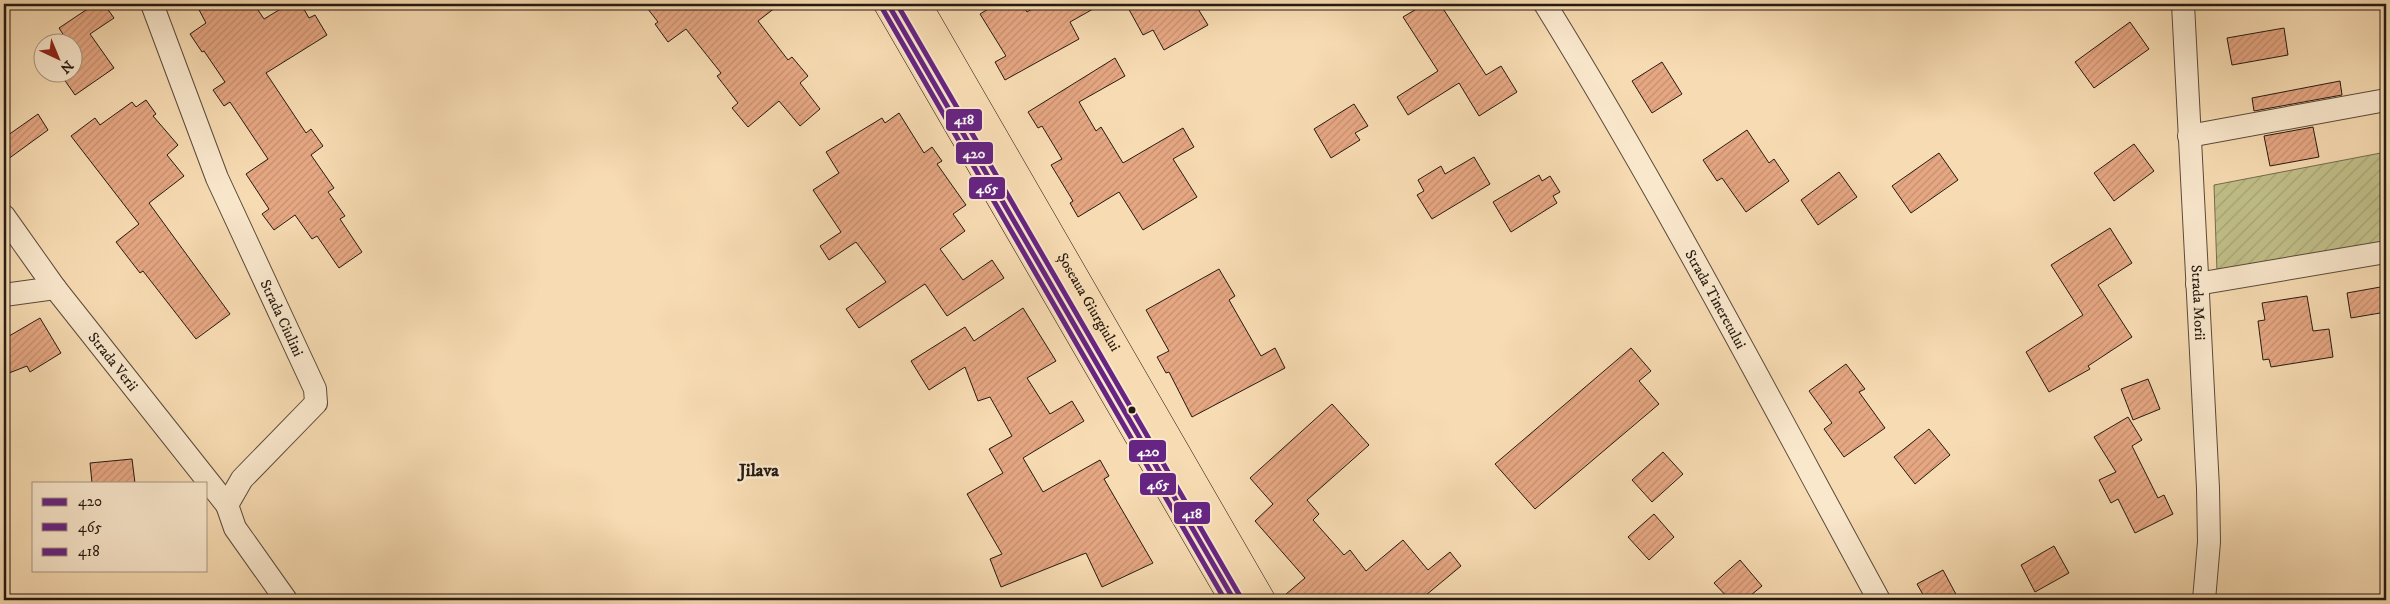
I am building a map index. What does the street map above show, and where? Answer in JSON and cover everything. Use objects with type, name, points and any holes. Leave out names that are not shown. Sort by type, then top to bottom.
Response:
[{"type":"highway","name":"Șoseaua Giurgiului","points":[[888,4],[1234,600]]},
{"type":"highway","name":"Șoseaua Giurgiului","points":[[917,4],[1261,600]]},
{"type":"street","name":"Strada Ciulini","points":[[152,4],[217,178],[315,389],[316,403],[242,479],[228,505]]},
{"type":"street","name":"Strada Tineretului","points":[[1545,4],[1604,99],[1672,219],[1879,600]]},
{"type":"street","name":"Strada Morii","points":[[2183,4],[2208,488],[2209,542],[2204,600]]},
{"type":"street","points":[[2189,136],[2386,100]]},
{"type":"street","name":"Strada Verii","points":[[4,216],[55,288],[228,505]]},
{"type":"street","points":[[2197,284],[2386,252]]},
{"type":"street","points":[[4,295],[55,288]]},
{"type":"street","points":[[228,505],[235,528],[286,600]]},
{"type":"shaded area","points":[[2386,152],[2386,242],[2217,271],[2214,185]]},
{"type":"building","points":[[95,4],[104,4],[114,18],[90,34],[114,68],[75,95],[66,82],[82,82],[82,32],[62,32],[59,28]]},
{"type":"building","points":[[196,4],[254,4],[264,19],[289,4],[301,4],[309,18],[315,15],[327,35],[266,73],[306,133],[311,129],[323,146],[311,155],[334,188],[328,192],[345,216],[340,219],[362,252],[339,268],[317,236],[312,239],[295,215],[274,230],[262,214],[269,209],[246,174],[268,159],[230,102],[224,106],[213,90],[225,82],[190,34],[206,23]]},
{"type":"building","points":[[644,4],[780,4],[758,21],[788,60],[792,57],[808,76],[800,83],[820,109],[800,126],[779,101],[748,127],[732,108],[738,103],[717,76],[721,73],[686,29],[668,42],[655,24],[658,22]]},
{"type":"building","points":[[996,4],[1022,4],[1027,12],[1040,4],[1102,4],[1070,22],[1079,39],[1005,80],[995,62],[1006,56],[980,14]]},
{"type":"building","points":[[1126,4],[1195,4],[1208,25],[1164,50],[1153,30],[1143,35]]},
{"type":"building","points":[[1425,4],[1440,4],[1486,75],[1501,66],[1517,92],[1479,116],[1459,83],[1408,115],[1397,97],[1438,71],[1403,17]]},
{"type":"building","points":[[2130,22],[2149,49],[2094,88],[2075,62]]},
{"type":"building","points":[[2284,28],[2288,55],[2232,65],[2227,38]]},
{"type":"building","points":[[1115,58],[1125,76],[1079,102],[1096,131],[1101,127],[1123,163],[1183,128],[1194,147],[1173,159],[1197,197],[1143,230],[1119,192],[1078,217],[1070,203],[1073,201],[1051,165],[1062,159],[1042,126],[1038,128],[1028,112]]},
{"type":"building","points":[[1662,62],[1682,94],[1652,113],[1632,81]]},
{"type":"building","points":[[2340,81],[2342,95],[2254,111],[2252,98]]},
{"type":"building","points":[[146,100],[156,114],[153,116],[178,145],[167,155],[184,176],[149,203],[230,314],[196,339],[143,271],[140,273],[116,242],[139,224],[71,136],[95,118],[100,125],[132,102],[136,107]]},
{"type":"building","points":[[1354,104],[1368,126],[1355,133],[1360,140],[1331,158],[1314,129]]},
{"type":"building","points":[[899,113],[924,153],[932,147],[942,161],[937,164],[966,205],[953,214],[965,231],[940,249],[963,280],[992,260],[1004,278],[947,316],[925,284],[859,328],[846,309],[886,282],[856,242],[829,260],[820,246],[841,232],[813,190],[839,173],[826,152],[882,118],[885,123]]},
{"type":"building","points":[[38,114],[48,130],[4,162],[4,138]]},
{"type":"building","points":[[2313,127],[2319,157],[2270,166],[2264,136]]},
{"type":"building","points":[[1747,130],[1769,163],[1774,159],[1789,181],[1746,212],[1722,178],[1717,181],[1703,160]]},
{"type":"building","points":[[2134,144],[2154,171],[2114,201],[2094,173]]},
{"type":"building","points":[[1939,153],[1958,180],[1911,213],[1892,186]]},
{"type":"building","points":[[1474,157],[1490,184],[1432,219],[1417,195],[1424,191],[1418,180],[1441,166],[1445,174]]},
{"type":"building","points":[[1839,172],[1857,197],[1818,225],[1801,200]]},
{"type":"building","points":[[1539,175],[1542,181],[1550,176],[1560,192],[1553,196],[1557,203],[1511,232],[1493,202]]},
{"type":"building","points":[[2110,228],[2132,263],[2098,285],[2132,337],[2088,366],[2090,369],[2049,392],[2026,352],[2083,315],[2051,265]]},
{"type":"building","points":[[1219,269],[1235,296],[1229,300],[1261,356],[1275,348],[1285,368],[1192,417],[1169,372],[1166,373],[1157,357],[1169,351],[1146,310]]},
{"type":"building","points":[[2386,286],[2386,312],[2351,318],[2347,293]]},
{"type":"building","points":[[2307,296],[2313,331],[2329,329],[2333,357],[2271,367],[2269,359],[2263,360],[2258,321],[2265,320],[2262,303]]},
{"type":"building","points":[[1023,308],[1056,361],[1027,378],[1050,414],[1072,401],[1084,421],[1023,458],[1043,492],[1100,460],[1109,476],[1104,479],[1153,563],[1102,587],[1086,553],[1001,587],[990,559],[1002,554],[967,494],[1003,473],[989,449],[1012,436],[990,397],[978,401],[965,367],[929,390],[911,361],[965,327],[974,341]]},
{"type":"building","points":[[40,318],[61,353],[30,372],[27,366],[4,375],[4,339]]},
{"type":"building","points":[[1631,348],[1651,371],[1639,381],[1659,404],[1535,509],[1495,464]]},
{"type":"building","points":[[1846,364],[1865,389],[1859,392],[1885,428],[1844,457],[1824,429],[1832,423],[1809,391]]},
{"type":"building","points":[[2148,379],[2160,409],[2133,420],[2121,389]]},
{"type":"building","points":[[1332,404],[1369,445],[1307,500],[1319,514],[1313,520],[1344,555],[1350,550],[1366,571],[1403,540],[1428,570],[1450,552],[1461,566],[1420,600],[1279,600],[1305,578],[1255,521],[1273,504],[1250,478]]},
{"type":"building","points":[[2128,417],[2142,440],[2132,446],[2158,498],[2164,495],[2173,514],[2135,533],[2118,499],[2111,503],[2099,480],[2116,472],[2094,437]]},
{"type":"building","points":[[1929,429],[1950,455],[1915,484],[1894,457]]},
{"type":"building","points":[[1663,452],[1683,474],[1652,502],[1632,480]]},
{"type":"building","points":[[132,459],[135,482],[92,482],[90,463]]},
{"type":"building","points":[[1654,514],[1674,537],[1649,560],[1628,537]]},
{"type":"building","points":[[2054,546],[2069,573],[2035,592],[2021,565]]},
{"type":"building","points":[[1740,560],[1762,586],[1745,600],[1730,600],[1714,583]]},
{"type":"building","points":[[1943,570],[1959,600],[1926,600],[1917,584]]},
{"type":"transit line","name":"420","points":[[888,4],[1234,600]]},
{"type":"transit line","name":"418","points":[[897,4],[1240,596]]},
{"type":"transit line","name":"465","points":[[882,8],[1225,600]]},
{"type":"district","name":"Jilava","points":[[759,470]]}]
